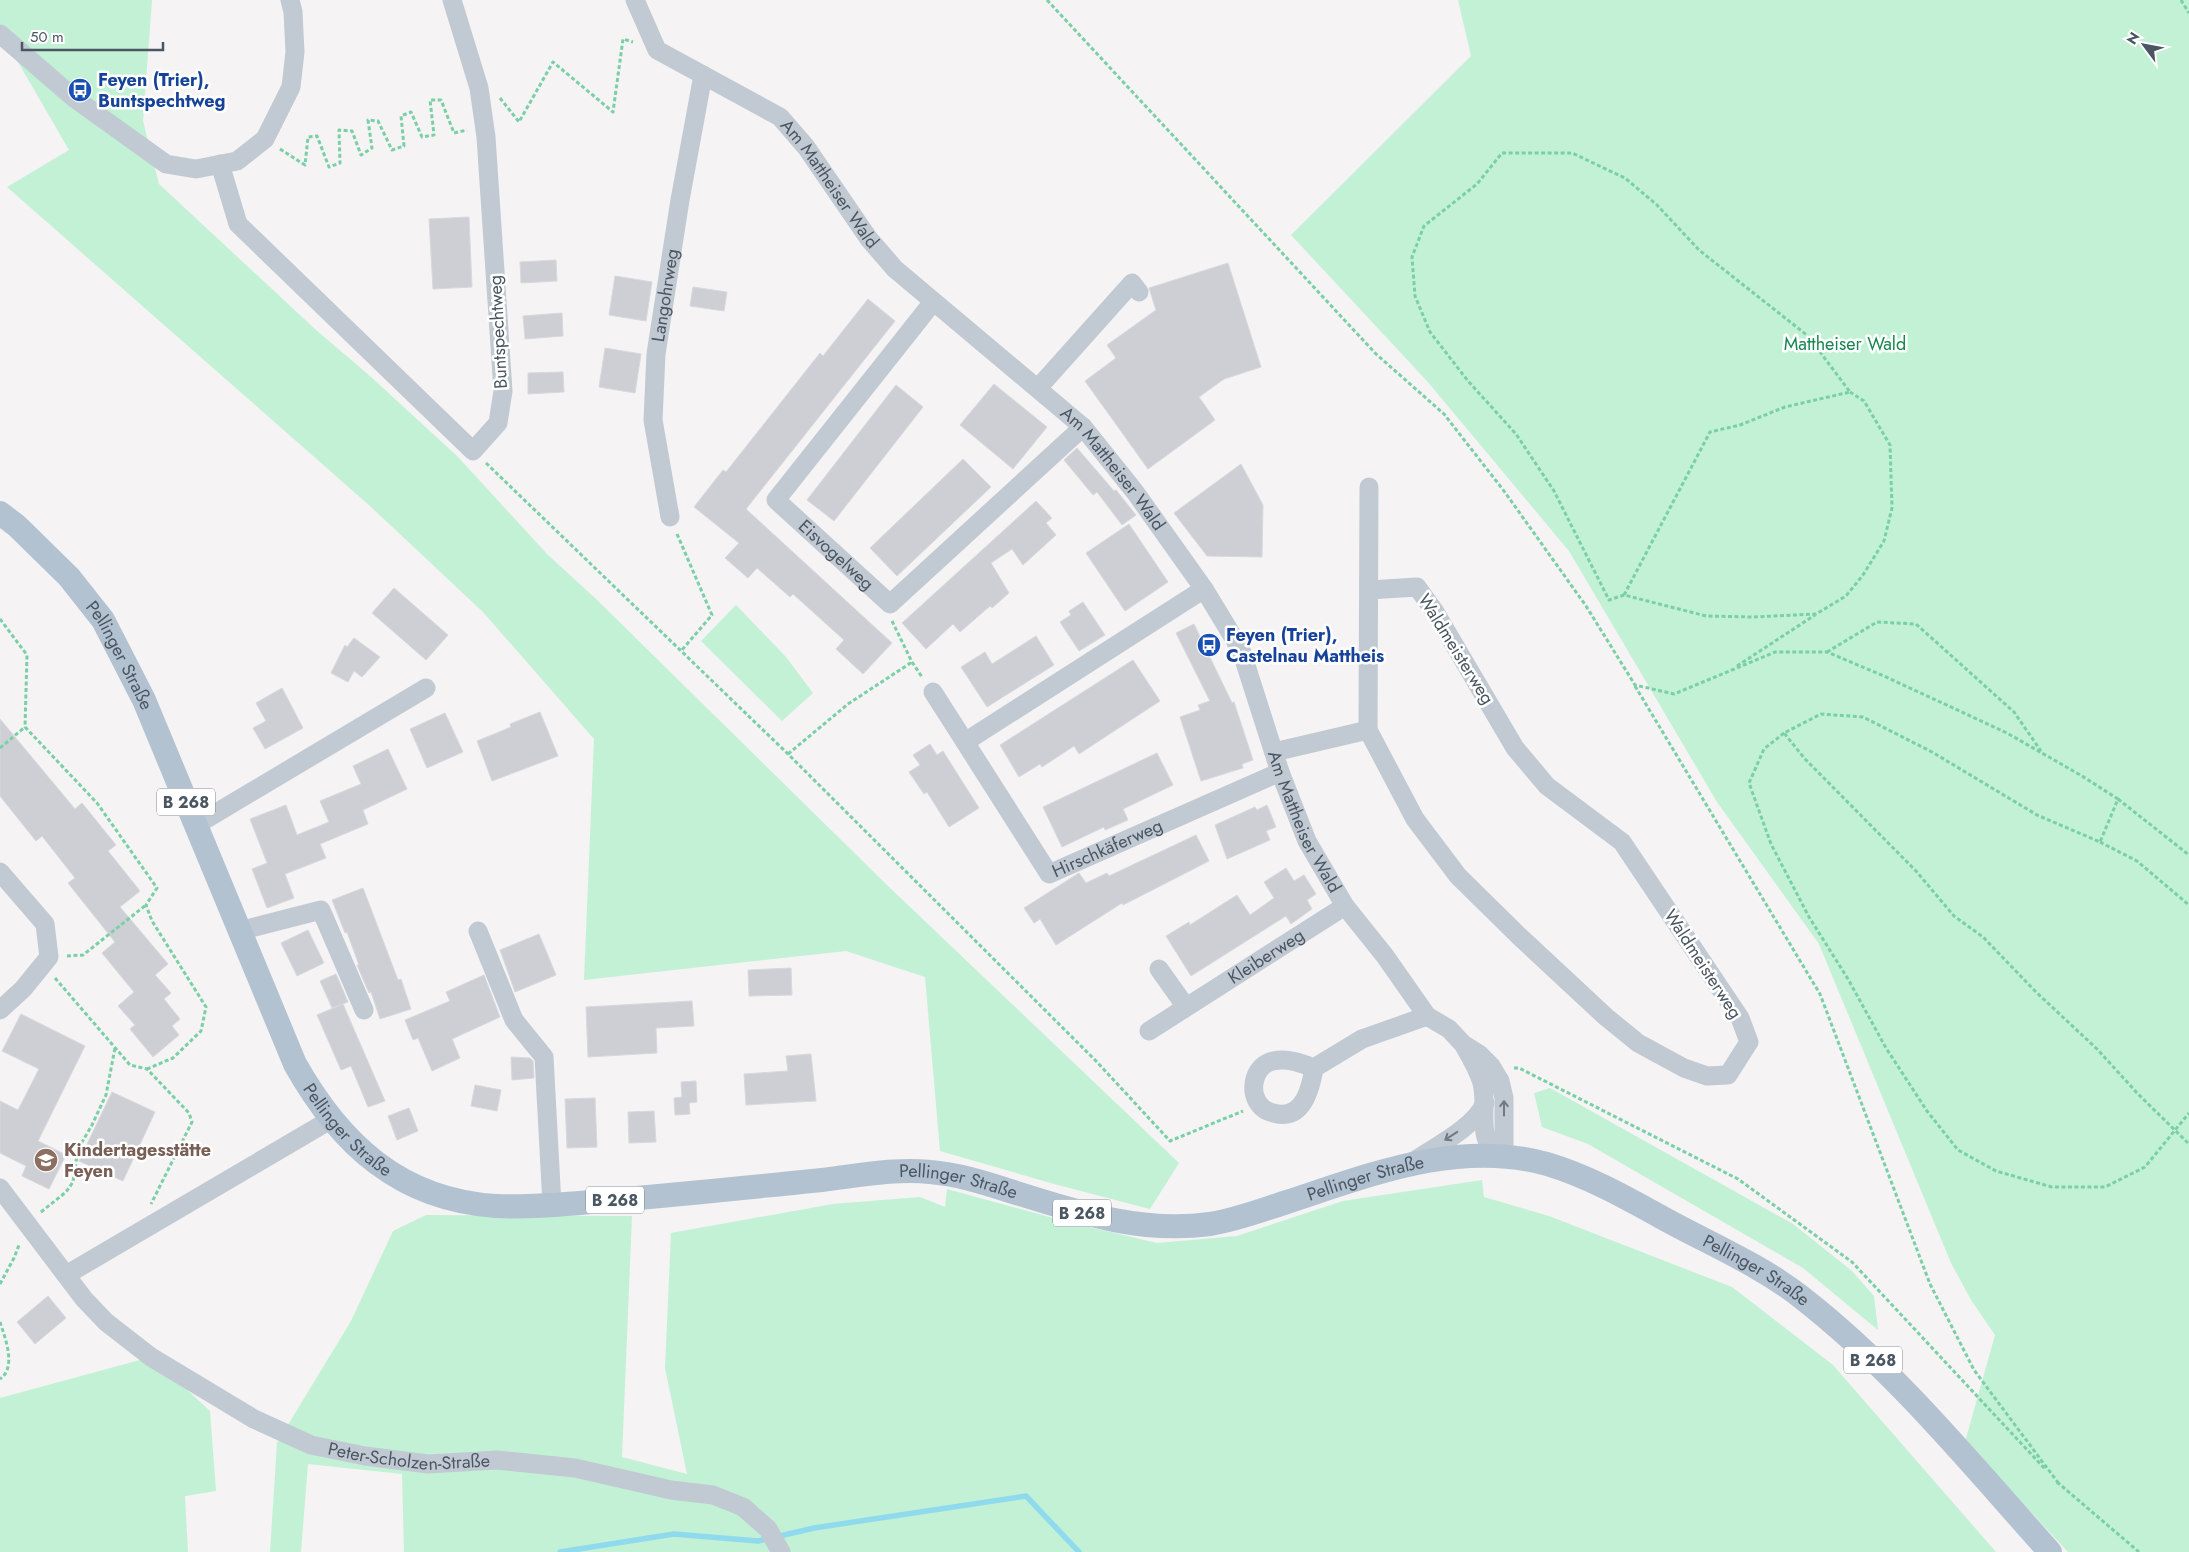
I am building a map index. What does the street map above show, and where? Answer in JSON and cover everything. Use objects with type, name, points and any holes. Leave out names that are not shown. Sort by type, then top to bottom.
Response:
[{"type":"main road","name":"Pellinger Straße","points":[[0,513],[17,526],[69,577],[103,620],[144,700],[295,1064],[330,1120],[373,1161],[402,1180],[452,1198],[491,1206],[552,1205],[686,1194],[875,1174],[926,1171],[988,1184],[1080,1213],[1126,1224],[1181,1226],[1213,1223],[1242,1216],[1358,1178],[1409,1164],[1451,1157],[1504,1157],[1548,1164],[1595,1182],[1767,1274],[1800,1296],[1895,1379],[2050,1552]]},
{"type":"street","points":[[3,36],[74,98],[166,164],[196,169],[237,160],[265,139],[291,87],[295,52],[293,12],[290,0]]},
{"type":"street","name":"Buntspechtweg","points":[[452,0],[479,88],[486,137],[503,391],[498,423],[474,450]]},
{"type":"street","points":[[635,0],[657,50]]},
{"type":"street","name":"Am Mattheiser Wald","points":[[657,50],[780,116],[806,147],[869,239],[895,269],[1082,427],[1135,492],[1204,589],[1240,650],[1280,772],[1307,841],[1345,906],[1385,956],[1427,1016],[1449,1029],[1463,1044],[1479,1054],[1491,1066],[1500,1081],[1504,1098],[1504,1157],[1495,1153],[1485,1138],[1482,1084],[1463,1044]]},
{"type":"street","name":"Langohrweg","points":[[670,517],[653,420],[656,354],[680,200],[703,75]]},
{"type":"street","points":[[220,164],[238,224],[474,450]]},
{"type":"street","points":[[1038,388],[1132,283],[1139,292]]},
{"type":"street","name":"Eisvogelweg","points":[[933,302],[776,500],[890,604],[1082,427]]},
{"type":"street","name":"Waldmeisterweg","points":[[1369,487],[1368,730],[1415,819],[1458,876],[1606,1017],[1638,1043],[1684,1068],[1707,1076],[1728,1075],[1749,1042],[1740,1018],[1622,842],[1547,786],[1516,748],[1435,612],[1418,587],[1369,590]]},
{"type":"street","points":[[965,742],[1204,589]]},
{"type":"street","points":[[196,825],[426,688]]},
{"type":"street","name":"Hirschkäferweg","points":[[933,692],[1049,874],[1280,772]]},
{"type":"street","points":[[1274,752],[1368,730]]},
{"type":"street","points":[[0,872],[45,924],[49,957],[23,989],[0,1010]]},
{"type":"street","name":"Kleiberweg","points":[[1149,1030],[1345,906]]},
{"type":"street","points":[[239,931],[321,910],[364,1010]]},
{"type":"street","points":[[478,932],[514,1020],[544,1057],[552,1205]]},
{"type":"street","points":[[1159,969],[1186,1007]]},
{"type":"street","points":[[1314,1068],[1298,1062],[1285,1060],[1272,1061],[1261,1068],[1254,1080],[1253,1093],[1259,1105],[1270,1113],[1282,1115],[1295,1111],[1304,1101],[1310,1089],[1314,1068],[1362,1039],[1427,1016]]},
{"type":"street","points":[[1409,1164],[1466,1127],[1478,1116],[1484,1103]]},
{"type":"street","points":[[66,1275],[330,1120]]},
{"type":"street","name":"Peter-Scholzen-Straße","points":[[0,1188],[84,1299],[106,1322],[152,1357],[254,1419],[311,1445],[365,1456],[428,1464],[497,1460],[575,1468],[671,1490],[713,1495],[743,1507],[768,1529],[780,1552]]},
{"type":"path","points":[[1047,0],[1376,354],[1444,414],[1504,492],[1586,606],[1820,994],[1930,1284],[1974,1370],[2059,1484]]},
{"type":"path","points":[[2181,0],[2189,14]]},
{"type":"path","points":[[479,88],[499,97],[519,122],[553,62],[613,112],[623,39],[657,50]]},
{"type":"path","points":[[265,139],[306,165],[308,137],[317,136],[328,167],[340,163],[339,130],[352,131],[361,155],[372,148],[368,120],[378,121],[392,150],[404,146],[401,116],[411,112],[422,137],[434,135],[430,100],[441,100],[454,133],[467,132],[466,122]]},
{"type":"path","points":[[1730,670],[1846,596],[1864,576],[1884,541],[1892,508],[1890,446],[1864,401],[1850,392],[1808,336],[1699,250],[1657,204],[1625,178],[1572,153],[1502,153],[1477,184],[1424,226],[1412,257],[1415,296],[1430,332],[1468,381],[1516,434],[1554,491],[1609,600],[1624,595],[1706,616],[1753,617],[1816,614]]},
{"type":"path","points":[[1624,595],[1710,432],[1740,425],[1785,407],[1850,392]]},
{"type":"path","points":[[474,450],[788,754],[1097,1062],[1170,1141],[1259,1105]]},
{"type":"path","points":[[670,517],[712,615],[680,651]]},
{"type":"path","points":[[788,754],[848,704],[912,662],[887,612],[890,604]]},
{"type":"path","points":[[0,619],[27,655],[24,727],[97,804],[157,888],[146,905],[83,955]]},
{"type":"path","points":[[1827,652],[1877,622],[1916,624],[2014,712],[2042,753]]},
{"type":"path","points":[[1635,685],[1674,694],[1776,652],[1827,652],[2007,733],[2118,799],[2189,855]]},
{"type":"path","points":[[2189,906],[2137,861],[2100,842],[2037,815],[1932,752],[1863,717],[1821,714],[1784,733],[1764,749],[1748,782],[1770,844],[1809,917],[1848,979],[1886,1048],[1927,1111],[1958,1150],[1996,1172],[2052,1187],[2105,1187],[2145,1167],[2189,1113]]},
{"type":"path","points":[[0,748],[24,727]]},
{"type":"path","points":[[1784,733],[1805,759],[1916,872],[1954,916],[1983,937],[2189,1144]]},
{"type":"path","points":[[2100,842],[2118,799]]},
{"type":"path","points":[[146,905],[152,921],[206,1007],[202,1031],[173,1058],[147,1069]]},
{"type":"path","points":[[43,964],[130,1064],[147,1069],[189,1113],[192,1122],[134,1235]]},
{"type":"path","points":[[0,1284],[14,1258],[27,1222],[62,1196],[73,1182],[76,1157],[106,1094],[116,1048]]},
{"type":"path","points":[[1491,1066],[1519,1068],[1738,1179],[1852,1262],[2059,1484],[2138,1552]]},
{"type":"path","points":[[0,1322],[10,1356],[3,1377],[0,1379]]},
{"type":"green space","points":[[0,0],[152,0],[143,121],[159,184],[316,330],[370,376],[457,456],[548,555],[595,598],[888,886],[1179,1163],[1150,1209],[940,1151],[925,977],[846,951],[584,980],[594,739],[483,612],[370,506],[7,187],[69,150],[0,31]]},
{"type":"green space","name":"Mattheiser Wald","points":[[1458,0],[2189,0],[2189,1552],[2068,1552],[1965,1442],[1995,1335],[1971,1300],[1951,1263],[1819,944],[1717,802],[1569,551],[1427,381],[1291,235],[1471,56]]},
{"type":"green space","points":[[736,605],[786,657],[813,693],[782,721],[701,641]]},
{"type":"green space","points":[[1550,1088],[1793,1224],[1852,1271],[1874,1296],[1878,1330],[1803,1268],[1588,1144],[1542,1127],[1534,1093]]},
{"type":"green space","points":[[1482,1180],[1484,1197],[1549,1216],[1732,1287],[1833,1365],[1996,1552],[404,1552],[402,1474],[308,1464],[301,1552],[270,1552],[277,1443],[351,1321],[393,1231],[426,1215],[632,1216],[622,1457],[687,1474],[665,1368],[671,1233],[833,1204],[920,1197],[945,1207],[947,1189],[1064,1221],[1157,1243],[1237,1236],[1343,1201]]},
{"type":"green space","points":[[151,1357],[210,1411],[216,1491],[185,1496],[188,1552],[0,1552],[0,1398]]},
{"type":"building","points":[[469,217],[472,287],[433,289],[429,219]]},
{"type":"building","points":[[556,260],[557,281],[521,283],[520,262]]},
{"type":"building","points":[[1228,263],[1261,367],[1224,379],[1199,397],[1215,420],[1148,469],[1085,381],[1116,358],[1107,345],[1156,310],[1149,288]]},
{"type":"building","points":[[615,276],[652,282],[646,321],[609,315]]},
{"type":"building","points":[[693,287],[727,292],[724,311],[690,306]]},
{"type":"building","points":[[868,299],[895,321],[746,509],[892,643],[863,674],[836,649],[844,640],[793,594],[790,597],[757,568],[748,578],[725,558],[739,543],[694,507],[723,470],[726,472],[820,353],[823,356]]},
{"type":"building","points":[[562,313],[563,336],[525,339],[523,316]]},
{"type":"building","points":[[605,348],[641,354],[635,393],[599,387]]},
{"type":"building","points":[[563,372],[564,392],[528,394],[528,373]]},
{"type":"building","points":[[994,384],[1047,427],[1013,469],[960,425]]},
{"type":"building","points":[[896,385],[923,407],[834,521],[807,500]]},
{"type":"building","points":[[1077,448],[1114,491],[1116,490],[1136,515],[1122,525],[1097,492],[1093,495],[1064,460]]},
{"type":"building","points":[[963,459],[991,487],[897,576],[870,548]]},
{"type":"building","points":[[1241,464],[1263,505],[1262,557],[1207,556],[1174,513]]},
{"type":"building","points":[[1036,501],[1052,518],[1046,523],[1056,535],[1023,565],[1012,549],[991,563],[1009,593],[992,608],[990,606],[960,632],[953,624],[926,649],[902,623]]},
{"type":"building","points":[[1129,524],[1168,582],[1125,611],[1086,553]]},
{"type":"building","points":[[394,588],[448,635],[426,660],[372,613]]},
{"type":"building","points":[[1083,602],[1105,635],[1079,651],[1060,622],[1071,615],[1069,611]]},
{"type":"building","points":[[1194,624],[1232,703],[1234,702],[1253,760],[1242,764],[1243,768],[1201,781],[1180,717],[1200,710],[1198,705],[1210,701],[1176,633]]},
{"type":"building","points":[[1036,636],[1054,665],[987,707],[961,667],[985,652],[992,664]]},
{"type":"building","points":[[354,638],[380,657],[362,677],[354,671],[348,682],[331,673],[345,645],[347,647]]},
{"type":"building","points":[[1133,660],[1160,701],[1079,754],[1074,746],[1042,767],[1040,764],[1019,777],[1000,745]]},
{"type":"building","points":[[282,688],[303,728],[265,749],[253,728],[266,721],[256,703]]},
{"type":"building","points":[[540,712],[558,756],[492,781],[477,741],[511,727],[510,724]]},
{"type":"building","points":[[445,713],[463,752],[427,768],[410,729]]},
{"type":"building","points":[[0,719],[75,809],[82,803],[116,845],[108,851],[140,891],[120,907],[168,964],[155,975],[171,993],[164,999],[180,1019],[172,1026],[179,1035],[153,1057],[130,1029],[135,1025],[118,1006],[134,992],[102,953],[115,942],[68,883],[75,878],[42,836],[36,841],[0,796]]},
{"type":"building","points":[[930,744],[937,755],[943,751],[979,808],[949,827],[927,792],[924,794],[909,772],[920,765],[913,755]]},
{"type":"building","points":[[388,749],[407,789],[363,810],[368,824],[320,844],[326,858],[285,874],[294,898],[267,908],[252,869],[267,863],[250,819],[286,805],[297,835],[329,822],[320,801],[361,784],[353,766]]},
{"type":"building","points":[[1157,753],[1173,785],[1123,809],[1128,820],[1105,830],[1104,827],[1062,847],[1043,807]]},
{"type":"building","points":[[1267,805],[1276,827],[1266,831],[1270,840],[1227,859],[1215,825],[1255,807],[1257,810]]},
{"type":"building","points":[[1196,835],[1209,861],[1123,905],[1122,903],[1056,945],[1040,919],[1034,923],[1024,908],[1079,873],[1086,883],[1107,873],[1109,876]]},
{"type":"building","points":[[1286,868],[1294,881],[1304,875],[1316,894],[1307,900],[1312,909],[1291,924],[1286,916],[1191,976],[1166,936],[1189,922],[1190,925],[1237,895],[1250,915],[1274,898],[1264,882]]},
{"type":"building","points":[[363,888],[398,980],[401,979],[411,1009],[380,1019],[371,992],[369,993],[357,965],[359,965],[347,932],[345,933],[332,900]]},
{"type":"building","points":[[308,930],[324,963],[297,976],[281,943]]},
{"type":"building","points":[[539,934],[556,975],[515,992],[500,950]]},
{"type":"building","points":[[791,968],[792,995],[749,996],[748,970]]},
{"type":"building","points":[[336,974],[348,1002],[332,1008],[320,981]]},
{"type":"building","points":[[484,975],[500,1017],[452,1039],[460,1058],[432,1071],[418,1038],[413,1040],[405,1020],[450,1001],[446,992]]},
{"type":"building","points":[[692,1001],[694,1026],[656,1028],[657,1053],[588,1057],[586,1007]]},
{"type":"building","points":[[343,1004],[385,1101],[368,1107],[351,1066],[341,1070],[317,1015]]},
{"type":"building","points":[[21,1014],[85,1046],[38,1141],[66,1155],[49,1189],[22,1176],[26,1166],[0,1153],[0,1101],[18,1110],[39,1069],[2,1051]]},
{"type":"building","points":[[811,1054],[816,1101],[746,1105],[744,1074],[788,1071],[786,1056]]},
{"type":"building","points":[[511,1057],[530,1058],[533,1061],[534,1078],[512,1080]]},
{"type":"building","points":[[696,1081],[697,1102],[689,1103],[690,1114],[675,1115],[674,1098],[682,1097],[681,1082]]},
{"type":"building","points":[[475,1085],[501,1090],[497,1111],[471,1106]]},
{"type":"building","points":[[112,1092],[155,1112],[123,1181],[79,1161]]},
{"type":"building","points":[[595,1098],[597,1147],[567,1148],[565,1099]]},
{"type":"building","points":[[409,1108],[418,1131],[397,1140],[388,1116]]},
{"type":"building","points":[[654,1111],[656,1142],[629,1143],[628,1112]]},
{"type":"building","points":[[48,1296],[66,1318],[35,1344],[17,1322]]},
{"type":"waterway","points":[[560,1552],[674,1534],[758,1541],[814,1528],[1026,1496],[1079,1552]]},
{"type":"place","name":"Feyen (Trier), Buntspechtweg","points":[[80,90]]},
{"type":"place","name":"Feyen (Trier), Castelnau Mattheis","points":[[1209,645]]},
{"type":"place","name":"Kindertagesstätte Feyen","points":[[46,1160]]}]
